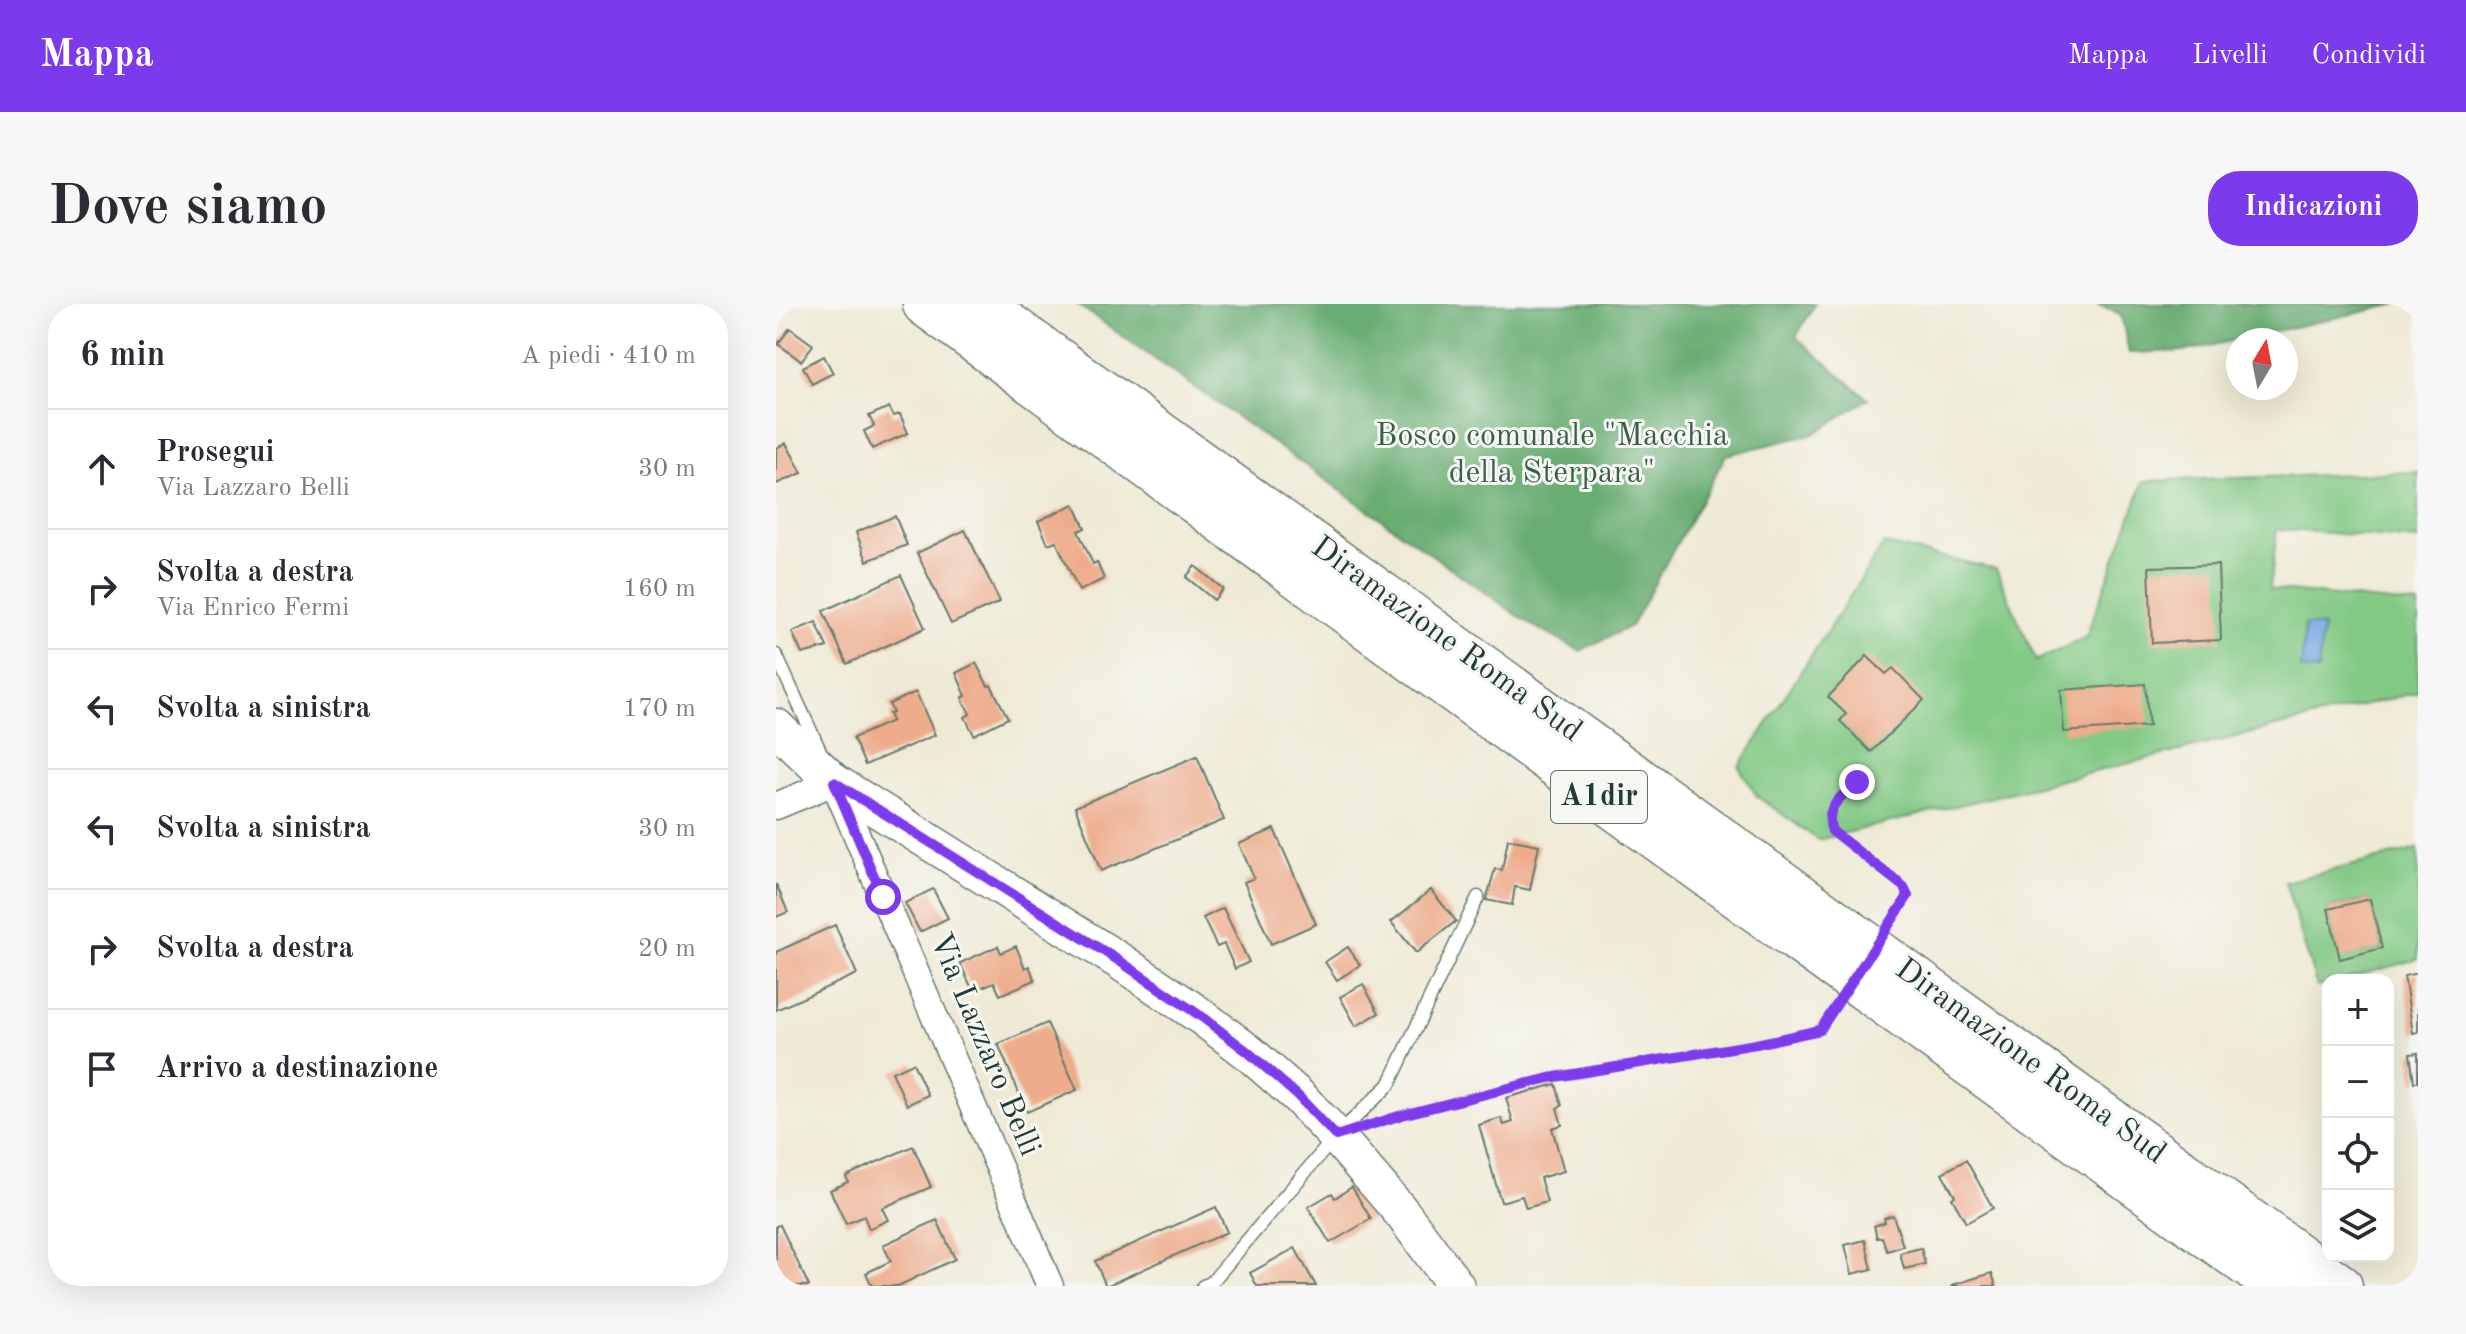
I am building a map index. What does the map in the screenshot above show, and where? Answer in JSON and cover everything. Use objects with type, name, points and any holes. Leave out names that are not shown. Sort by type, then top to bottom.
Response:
[{"type":"highway","name":"Diramazione Roma Sud","points":[[925,304],[2277,1286]]},
{"type":"highway","name":"Diramazione Roma Sud","points":[[980,304],[2340,1286]]},
{"type":"street","points":[[776,727],[834,782],[1121,962],[1202,1017],[1281,1081],[1336,1136],[1402,1213],[1456,1286]]},
{"type":"street","points":[[776,806],[834,782]]},
{"type":"street","name":"Via Lazzaro Belli","points":[[834,782],[1050,1286]]},
{"type":"lane","name":"Via Lazzaro Belli","points":[[776,655],[834,782]]},
{"type":"lane","points":[[1209,1285],[1336,1136],[1389,1085],[1478,897]]},
{"type":"path","points":[[1336,1136],[1402,1115],[1549,1078],[1756,1044],[1820,1030],[1905,901],[1907,892],[1832,831],[1829,824],[1831,808],[1857,782]]},
{"type":"green space","name":"Bosco comunale \"Macchia della Sterpara\"","points":[[1077,304],[1815,304],[1796,337],[1868,399],[1813,434],[1726,455],[1631,626],[1580,651],[1531,625]]},
{"type":"green space","points":[[2097,304],[2398,304],[2290,328],[2226,328],[2226,342],[2186,351],[2129,353],[2121,315]]},
{"type":"green space","points":[[2418,472],[2418,540],[2277,529],[2270,589],[2418,605],[2418,692],[1818,840],[1757,796],[1739,767],[1884,544],[1996,569],[2036,661],[2086,637],[2144,481]]},
{"type":"green space","points":[[2418,849],[2418,959],[2364,974],[2322,974],[2322,986],[2317,987],[2285,882]],"holes":[[[2370,899],[2382,948],[2340,958],[2328,909]]]},
{"type":"water","points":[[2305,625],[2323,627],[2318,671],[2301,669]]},
{"type":"building","points":[[790,328],[813,345],[801,361],[778,344]]},
{"type":"building","points":[[824,356],[833,373],[812,384],[803,367]]},
{"type":"building","points":[[889,407],[893,416],[900,414],[908,433],[872,449],[864,431],[874,426],[869,416]]},
{"type":"building","points":[[786,443],[802,473],[776,484],[776,448]]},
{"type":"building","points":[[1074,504],[1085,528],[1078,531],[1093,564],[1097,562],[1104,579],[1079,591],[1056,541],[1048,544],[1038,521]]},
{"type":"building","points":[[895,516],[907,545],[867,561],[856,532]]},
{"type":"building","points":[[965,530],[1000,602],[951,624],[917,553]]},
{"type":"building","points":[[2218,565],[2221,640],[2152,643],[2149,567]]},
{"type":"building","points":[[1195,566],[1223,589],[1214,600],[1186,577]]},
{"type":"building","points":[[901,575],[925,628],[847,664],[823,611]]},
{"type":"building","points":[[816,622],[827,647],[802,654],[792,632]]},
{"type":"building","points":[[1867,656],[1886,674],[1893,668],[1924,700],[1871,752],[1840,721],[1846,714],[1828,697]]},
{"type":"building","points":[[976,663],[1008,718],[974,735],[965,717],[970,714],[962,698],[966,696],[956,673]]},
{"type":"building","points":[[2145,684],[2149,726],[2064,732],[2061,690]]},
{"type":"building","points":[[916,692],[935,735],[865,765],[853,738],[892,721],[889,704]]},
{"type":"building","points":[[1197,756],[1224,820],[1101,871],[1075,807]]},
{"type":"building","points":[[1274,829],[1316,924],[1271,944],[1244,882],[1254,878],[1239,844]]},
{"type":"building","points":[[1508,839],[1539,845],[1530,890],[1515,887],[1512,905],[1486,900],[1495,869],[1502,870]]},
{"type":"building","points":[[776,884],[788,912],[776,917]]},
{"type":"building","points":[[933,889],[948,918],[920,932],[905,903]]},
{"type":"building","points":[[1431,890],[1456,921],[1416,953],[1391,922]]},
{"type":"building","points":[[2370,899],[2382,948],[2340,959],[2328,909]]},
{"type":"building","points":[[1223,908],[1249,962],[1235,969],[1224,944],[1217,947],[1203,918]]},
{"type":"building","points":[[835,925],[857,974],[776,1010],[776,952]]},
{"type":"building","points":[[998,946],[1001,953],[1016,946],[1025,968],[1029,966],[1035,980],[1000,995],[994,982],[973,991],[960,963]]},
{"type":"building","points":[[1348,947],[1360,965],[1337,980],[1325,962]]},
{"type":"building","points":[[2418,973],[2418,1032],[2413,1033],[2404,976]]},
{"type":"building","points":[[1363,984],[1379,1013],[1356,1026],[1340,997]]},
{"type":"building","points":[[1047,1023],[1077,1090],[1027,1112],[998,1044]]},
{"type":"building","points":[[2418,1053],[2418,1082],[2414,1082],[2410,1054]]},
{"type":"building","points":[[913,1063],[928,1095],[907,1105],[892,1072]]},
{"type":"building","points":[[1556,1084],[1562,1106],[1557,1108],[1562,1125],[1552,1128],[1564,1171],[1540,1178],[1547,1202],[1526,1208],[1522,1196],[1501,1202],[1479,1125],[1501,1118],[1504,1125],[1513,1122],[1506,1098]]},
{"type":"building","points":[[913,1146],[931,1187],[882,1208],[888,1220],[869,1229],[864,1216],[846,1224],[830,1190],[848,1182],[846,1176]]},
{"type":"building","points":[[1966,1160],[1993,1208],[1966,1223],[1942,1173]]},
{"type":"building","points":[[1352,1187],[1371,1219],[1330,1243],[1308,1207],[1332,1193],[1335,1198]]},
{"type":"building","points":[[1216,1207],[1227,1232],[1106,1286],[1095,1261]]},
{"type":"building","points":[[1893,1215],[1903,1246],[1887,1251],[1882,1237],[1877,1238],[1874,1226]]},
{"type":"building","points":[[937,1220],[955,1259],[898,1286],[872,1286],[866,1273],[891,1261],[883,1245]]},
{"type":"building","points":[[780,1225],[809,1286],[776,1286],[776,1226]]},
{"type":"building","points":[[1865,1240],[1872,1269],[1852,1274],[1845,1245]]},
{"type":"building","points":[[1295,1248],[1316,1286],[1257,1286],[1250,1273]]},
{"type":"building","points":[[1921,1248],[1925,1264],[1904,1269],[1900,1253]]},
{"type":"building","points":[[1992,1273],[1996,1286],[1952,1286],[1952,1285]]},
{"type":"route","points":[[883,897],[834,782],[1121,962],[1202,1017],[1298,1096],[1336,1136],[1402,1115],[1549,1078],[1756,1044],[1820,1030],[1908,896],[1904,887],[1832,831],[1829,824],[1831,808],[1857,782]]}]
